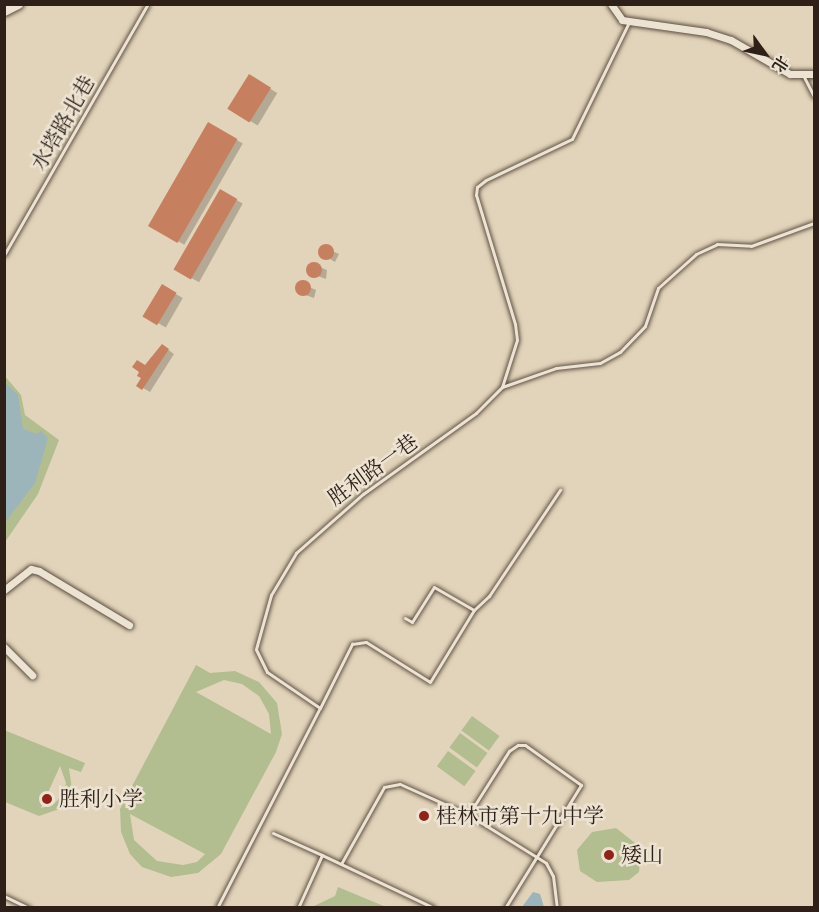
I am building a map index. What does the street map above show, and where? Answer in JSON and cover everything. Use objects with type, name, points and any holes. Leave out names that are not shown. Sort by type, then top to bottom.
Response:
[{"type":"street","points":[[4,11],[18,4]]},
{"type":"street","points":[[611,4],[617,17],[630,21],[678,25],[720,36],[790,74],[804,77],[814,74]]},
{"type":"street","points":[[4,591],[32,569],[129,625]]},
{"type":"street","points":[[4,647],[32,675]]},
{"type":"lane","name":"水塔路北巷","points":[[4,255],[148,4]]},
{"type":"lane","points":[[502,387],[517,340],[515,324],[476,195],[477,187],[572,138],[630,21]]},
{"type":"lane","points":[[804,77],[814,97]]},
{"type":"lane","name":"胜利路一巷","points":[[320,708],[267,672],[257,659],[264,614],[276,586],[309,538],[363,494],[463,423],[502,387],[556,368],[600,363],[620,352],[645,326],[658,288],[696,254],[717,244],[751,246],[814,223]]},
{"type":"lane","points":[[217,908],[352,644],[366,642],[430,682],[474,610],[489,596],[560,490]]},
{"type":"lane","points":[[405,618],[412,622],[434,587],[474,610]]},
{"type":"lane","points":[[469,815],[509,751],[525,746],[581,785],[505,908]]},
{"type":"lane","points":[[341,864],[384,787],[392,784],[469,815],[537,857],[554,876],[557,908]]},
{"type":"lane","points":[[273,833],[434,908]]},
{"type":"lane","points":[[298,908],[322,855]]},
{"type":"lane","points":[[4,896],[29,908]]},
{"type":"green space","points":[[4,375],[21,395],[25,415],[59,440],[38,494],[5,542]]},
{"type":"green space","points":[[196,665],[210,673],[235,671],[259,682],[277,703],[282,734],[276,752],[221,854],[198,873],[171,877],[142,867],[130,854],[121,832],[120,809]],"holes":[[[224,680],[242,684],[259,696],[269,714],[271,734],[196,692]],[[130,814],[205,854],[197,862],[183,865],[157,861],[134,840]]]},
{"type":"green space","points":[[472,716],[500,736],[489,751],[461,731]]},
{"type":"green space","points":[[4,730],[85,763],[81,772],[69,768],[72,790],[62,808],[39,816],[5,802]],"holes":[[[60,766],[66,783],[63,794],[53,805],[41,808]]]},
{"type":"green space","points":[[460,733],[488,753],[477,768],[449,748]]},
{"type":"green space","points":[[448,751],[476,771],[464,786],[437,766]]},
{"type":"green space","points":[[616,828],[635,843],[640,861],[639,872],[629,880],[597,882],[580,871],[577,850],[592,832]]},
{"type":"green space","points":[[338,887],[386,907],[312,907],[335,896]]},
{"type":"water","points":[[5,383],[18,395],[23,429],[37,434],[41,431],[48,438],[35,483],[6,521]]},
{"type":"water","points":[[533,892],[540,894],[544,907],[522,907]]},
{"type":"building","points":[[249,74],[271,88],[249,123],[227,109]]},
{"type":"building","points":[[208,122],[237,139],[177,243],[148,226]]},
{"type":"building","points":[[220,189],[237,199],[191,280],[174,270]]},
{"type":"building","points":[[326,244],[332,246],[334,252],[332,258],[326,260],[320,258],[318,252],[320,246]]},
{"type":"building","points":[[314,262],[320,264],[322,270],[320,276],[314,278],[308,276],[306,270],[308,264]]},
{"type":"building","points":[[303,280],[309,282],[311,288],[309,294],[303,296],[297,294],[295,288],[297,282]]},
{"type":"building","points":[[162,284],[177,293],[157,325],[142,317]]},
{"type":"building","points":[[162,344],[169,349],[142,390],[136,386],[141,378],[137,376],[139,372],[132,367],[137,360],[145,365]]},
{"type":"place","name":"胜利小学","points":[[47,799]]},
{"type":"place","name":"桂林市第十九中学","points":[[424,816]]},
{"type":"place","name":"矮山","points":[[609,855]]}]
